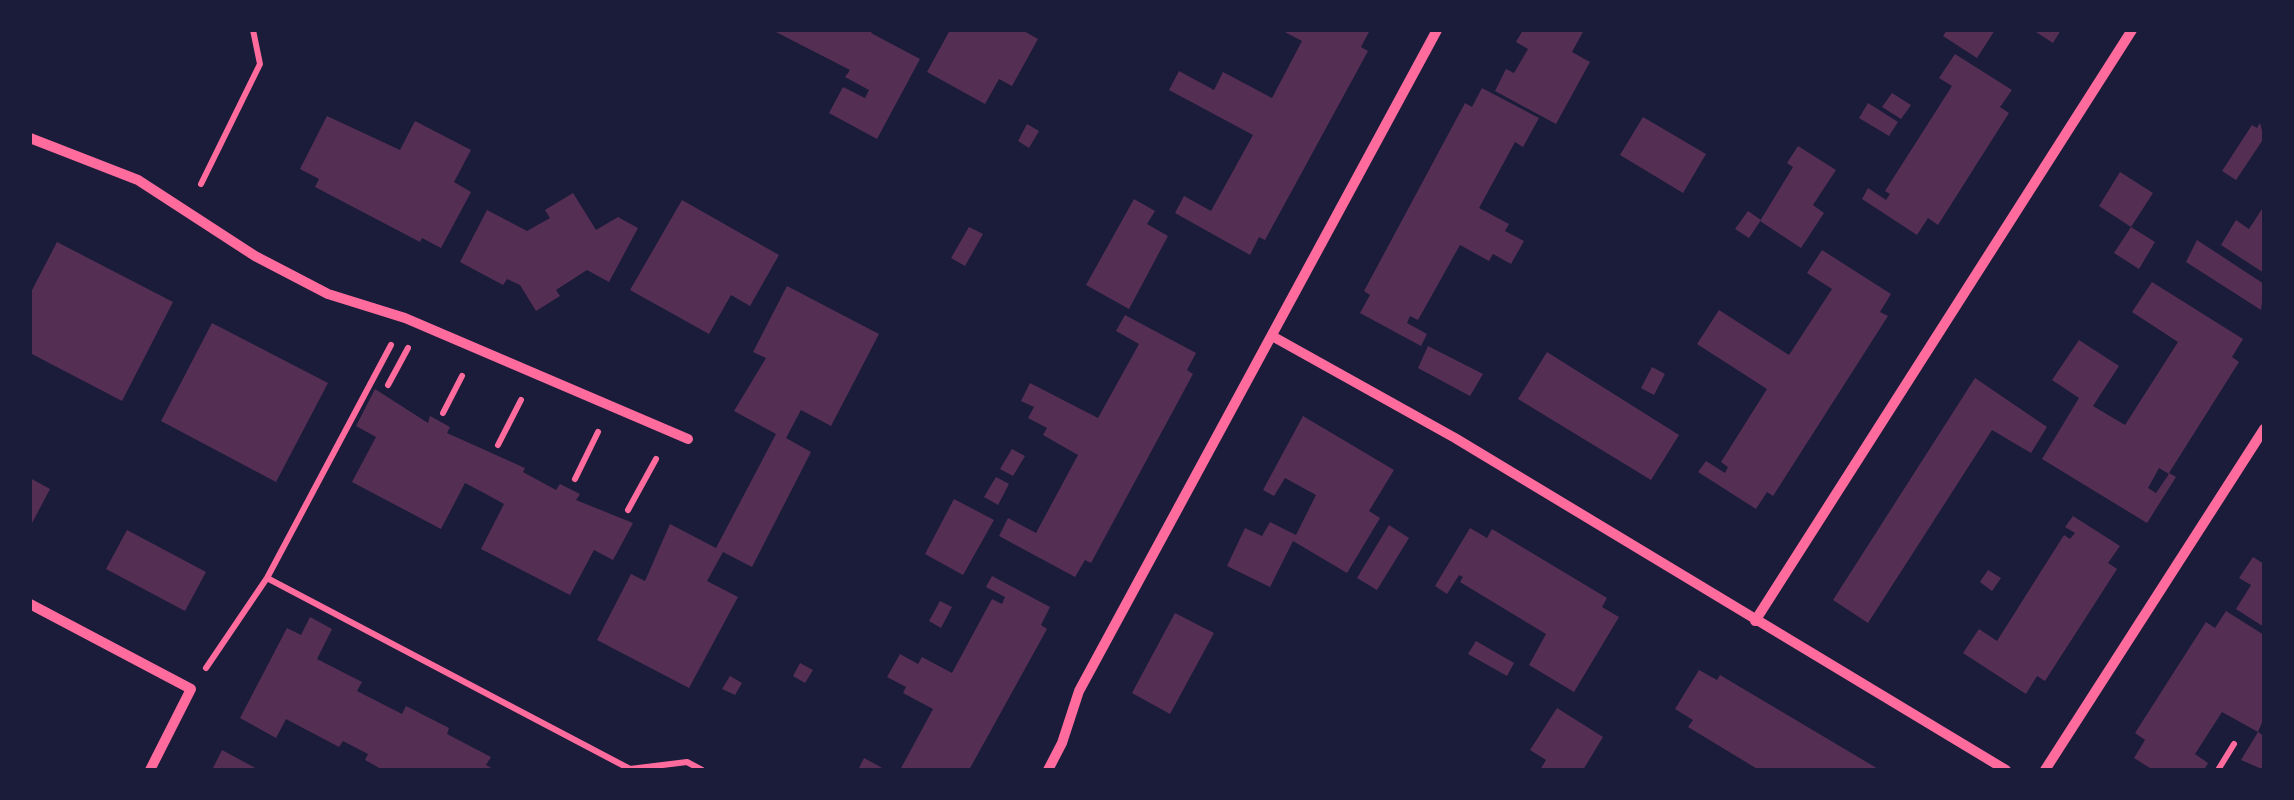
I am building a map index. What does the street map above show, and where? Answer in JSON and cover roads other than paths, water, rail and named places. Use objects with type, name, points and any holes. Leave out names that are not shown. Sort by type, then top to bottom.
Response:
[{"type":"street","points":[[1048,770],[1062,743],[1079,691],[1437,30]]},
{"type":"street","points":[[1756,621],[2132,30]]},
{"type":"street","points":[[30,138],[138,180],[255,256],[328,294],[405,318],[688,439]]},
{"type":"street","points":[[1272,336],[1455,438],[2006,770]]},
{"type":"street","points":[[2045,770],[2264,429]]},
{"type":"street","points":[[30,604],[192,689],[150,770]]}]
